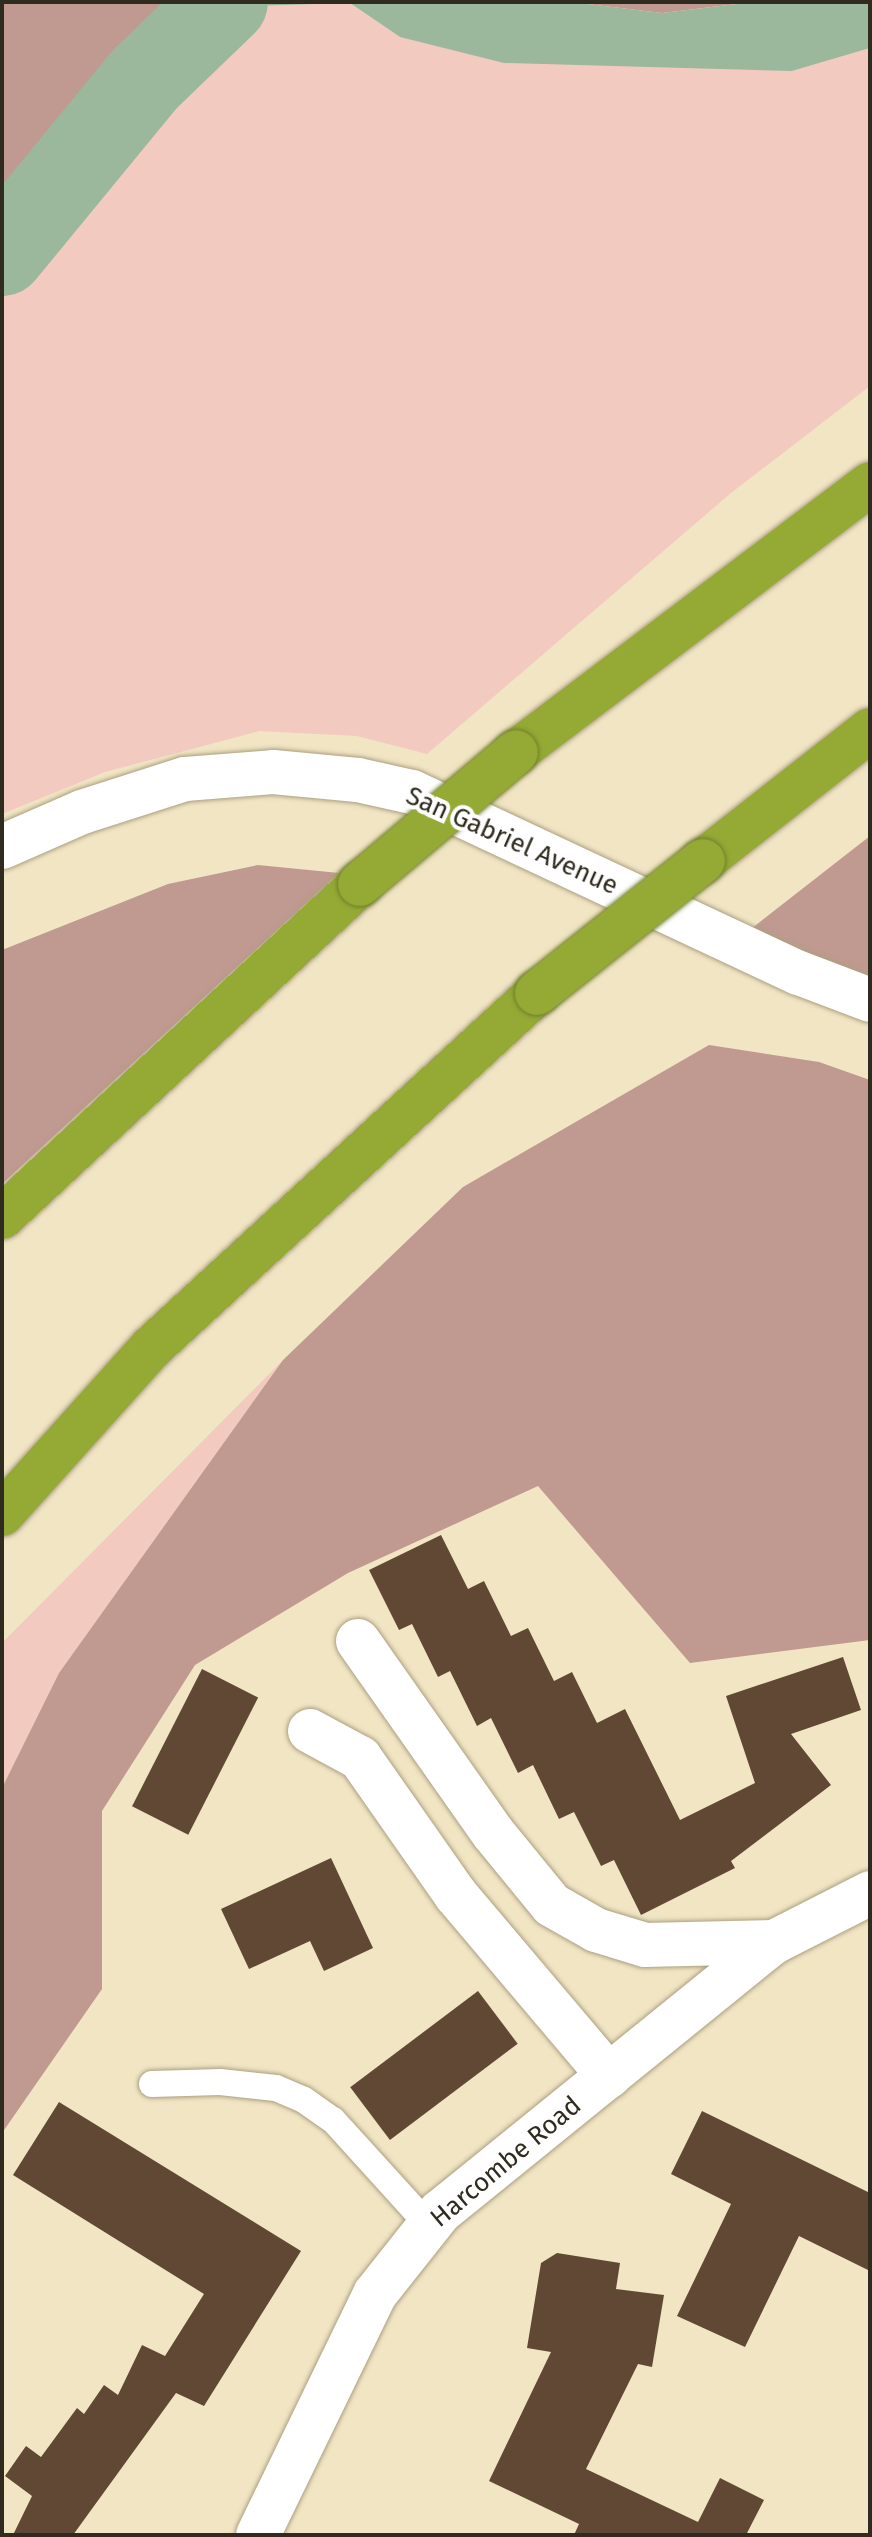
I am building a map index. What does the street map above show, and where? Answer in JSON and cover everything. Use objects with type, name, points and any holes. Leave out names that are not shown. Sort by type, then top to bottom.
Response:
[{"type":"highway","points":[[2,1217],[360,884],[516,752],[870,484]]},
{"type":"highway","points":[[2,1514],[152,1347],[537,993],[870,730]]},
{"type":"street","name":"San Gabriel Avenue","points":[[2,847],[82,812],[185,779],[273,772],[358,780],[412,792],[799,973],[870,1000]]},
{"type":"street","points":[[358,1641],[493,1833],[552,1905],[596,1930],[645,1945],[774,1942]]},
{"type":"street","points":[[310,1731],[343,1745],[360,1758],[456,1895],[609,2076]]},
{"type":"street","name":"Harcombe Road","points":[[258,2535],[375,2294],[429,2226],[774,1942],[870,1893]]},
{"type":"lane","points":[[152,2084],[220,2082],[276,2088],[304,2100],[333,2120],[429,2226]]},
{"type":"shaded area","points":[[2,2],[177,2],[164,9],[2,206]]},
{"type":"shaded area","points":[[177,2],[571,2],[662,13],[753,2],[870,2],[870,48],[792,71],[504,63],[400,37],[350,3],[164,9]]},
{"type":"shaded area","points":[[571,2],[753,2],[662,13]]},
{"type":"shaded area","points":[[350,3],[400,37],[792,71],[870,48],[870,386],[731,493],[427,754],[357,736],[260,731],[105,772],[2,814],[2,206],[164,9]]},
{"type":"shaded area","points":[[870,836],[870,977],[747,932]]},
{"type":"shaded area","points":[[258,865],[339,873],[2,1184],[2,950],[168,884]]},
{"type":"shaded area","points":[[709,1045],[819,1062],[870,1080],[870,1640],[690,1663],[538,1486],[348,1573],[195,1665],[102,1811],[102,1989],[2,2133],[2,1788],[59,1673],[283,1360],[463,1187]]},
{"type":"shaded area","points":[[283,1360],[59,1673],[2,1788],[2,1643]]},
{"type":"building","points":[[441,1535],[468,1589],[484,1581],[511,1636],[528,1628],[554,1681],[572,1672],[597,1723],[625,1709],[680,1820],[755,1783],[726,1696],[843,1657],[861,1710],[791,1734],[831,1785],[731,1861],[735,1868],[641,1915],[614,1860],[601,1866],[574,1812],[559,1819],[533,1765],[518,1773],[491,1718],[477,1726],[450,1671],[438,1677],[412,1624],[399,1630],[369,1570]]},
{"type":"building","points":[[202,1669],[258,1698],[188,1835],[132,1806]]},
{"type":"building","points":[[331,1858],[373,1948],[324,1971],[310,1941],[249,1969],[221,1909]]},
{"type":"building","points":[[478,1991],[518,2044],[390,2140],[350,2087]]},
{"type":"building","points":[[59,2102],[301,2251],[204,2406],[176,2393],[73,2535],[13,2535],[32,2496],[5,2476],[26,2446],[41,2457],[77,2408],[84,2414],[104,2385],[118,2395],[142,2345],[165,2356],[204,2294],[13,2175]]},
{"type":"building","points":[[702,2111],[870,2193],[870,2271],[799,2236],[745,2347],[677,2316],[731,2204],[671,2174]]},
{"type":"building","points":[[557,2253],[620,2263],[616,2289],[664,2295],[652,2367],[638,2364],[586,2469],[698,2522],[720,2478],[764,2500],[746,2535],[574,2535],[579,2524],[489,2481],[551,2352],[527,2348],[541,2263]]},
{"type":"waterway","points":[[2,253],[145,79],[225,2]]}]
